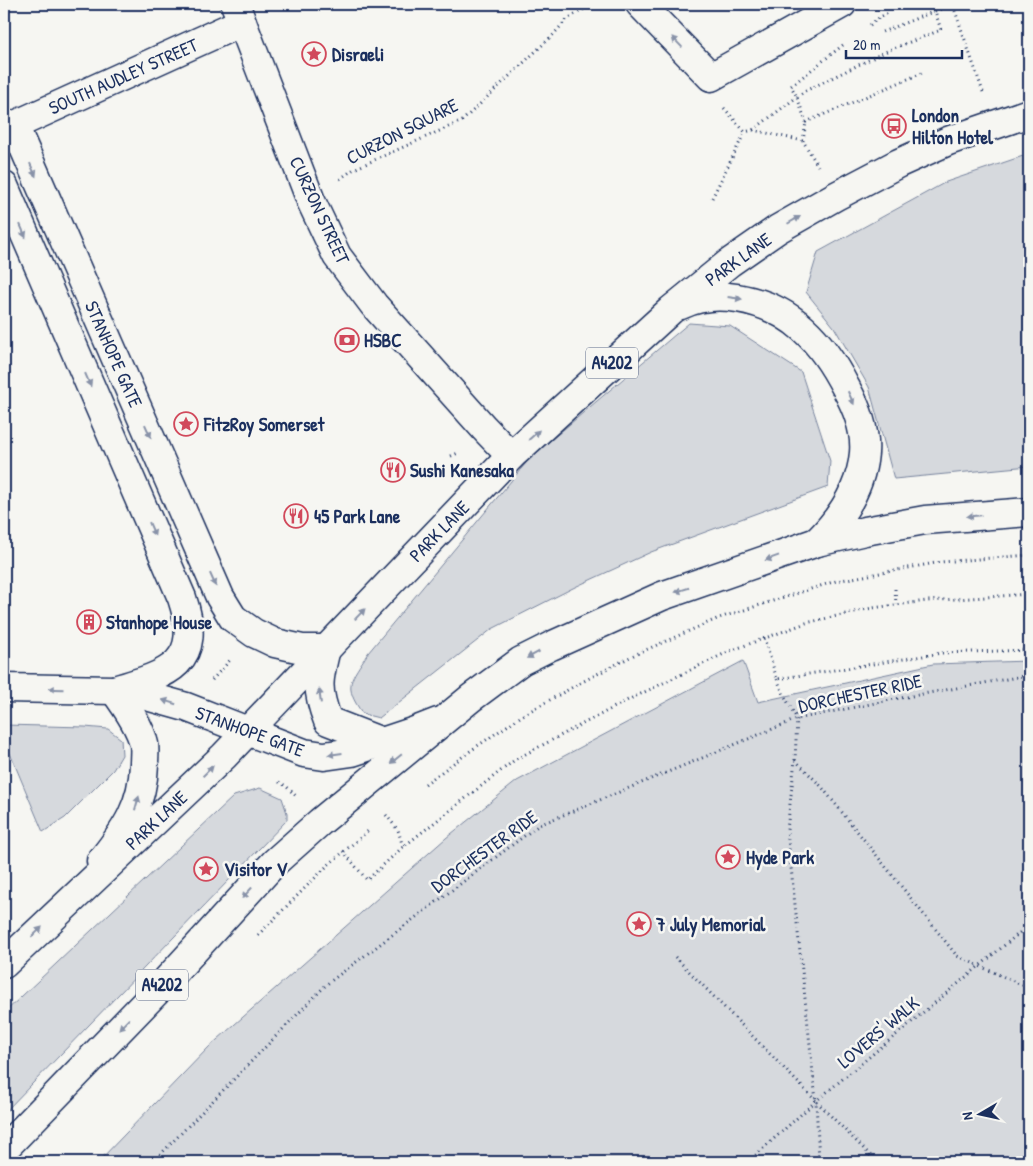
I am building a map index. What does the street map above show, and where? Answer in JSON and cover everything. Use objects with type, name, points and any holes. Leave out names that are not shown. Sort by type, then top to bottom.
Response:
[{"type":"main road","points":[[640,4],[710,77],[842,4]]},
{"type":"main road","name":"CURZON STREET","points":[[238,13],[311,201],[337,256],[374,305],[511,456]]},
{"type":"main road","name":"SOUTH AUDLEY STREET","points":[[9,127],[238,13]]},
{"type":"main road","name":"PARK LANE","points":[[4,964],[203,777],[511,456],[671,310],[729,263],[778,229],[836,196],[899,163],[948,141],[1029,113]]},
{"type":"main road","name":"STANHOPE GATE","points":[[9,127],[220,598],[234,618],[254,633],[275,643],[302,649],[326,649],[319,678],[320,702],[328,721],[382,742]]},
{"type":"main road","name":"STANHOPE GATE","points":[[4,186],[178,589],[188,618],[188,638],[183,654],[178,662],[169,670],[149,680],[114,690]]},
{"type":"main road","name":"A4202","points":[[671,310],[689,301],[714,296],[728,296],[751,300],[777,309],[799,324],[816,340],[839,373],[854,403],[862,427],[864,453],[859,478],[849,503],[834,526],[817,542]]},
{"type":"main road","name":"A4202","points":[[4,1149],[155,993],[275,862],[320,822],[448,717],[521,661],[662,596],[817,542],[925,520],[1029,512]]},
{"type":"main road","points":[[4,688],[114,690]]},
{"type":"main road","name":"PARK LANE","points":[[70,900],[122,835],[135,810],[144,777],[144,745],[129,710],[114,690]]},
{"type":"main road","name":"STANHOPE GATE","points":[[114,690],[158,698],[304,754],[324,756],[352,752],[382,742]]},
{"type":"main road","points":[[382,742],[415,732],[448,717]]},
{"type":"path","name":"CURZON SQUARE","points":[[311,201],[354,169],[462,120],[553,35],[567,19],[593,4]]},
{"type":"path","points":[[882,32],[954,5],[994,124]]},
{"type":"path","points":[[712,198],[745,132],[753,130],[805,90],[881,54],[941,30],[935,11]]},
{"type":"path","points":[[864,30],[880,17],[891,12]]},
{"type":"path","points":[[836,196],[803,141],[806,122],[791,86],[849,41]]},
{"type":"path","points":[[806,122],[922,73]]},
{"type":"path","points":[[722,104],[745,132]]},
{"type":"path","points":[[753,130],[803,141]]},
{"type":"path","points":[[451,456],[458,453]]},
{"type":"path","points":[[422,785],[523,715],[634,655],[719,618],[836,581],[941,562],[1029,555]]},
{"type":"path","points":[[895,589],[896,604]]},
{"type":"path","points":[[338,845],[367,880],[404,847],[516,759],[630,699],[764,638],[806,623],[896,604],[1029,594]]},
{"type":"path","points":[[764,638],[777,679],[797,719],[795,760],[787,830],[816,1101],[819,1162]]},
{"type":"path","points":[[777,679],[942,653],[1029,650]]},
{"type":"path","points":[[211,681],[238,652]]},
{"type":"path","name":"DORCHESTER RIDE","points":[[153,1162],[327,984],[539,825],[797,719],[1029,675]]},
{"type":"path","points":[[795,760],[821,786],[957,956],[1029,988]]},
{"type":"path","points":[[277,782],[286,786],[298,798]]},
{"type":"path","points":[[393,809],[386,815],[398,830],[404,847]]},
{"type":"path","points":[[253,940],[327,866],[344,852]]},
{"type":"path","name":"LOVERS' WALK","points":[[748,1162],[816,1101],[1029,925]]},
{"type":"path","points":[[675,957],[877,1162]]},
{"type":"shaded area","points":[[1029,154],[1029,466],[894,479],[869,387],[834,327],[806,292],[818,252],[946,182]]},
{"type":"shaded area","points":[[689,323],[730,326],[801,372],[830,461],[828,487],[651,552],[575,587],[492,629],[379,718],[363,714],[356,704],[351,683],[368,653],[531,457]]},
{"type":"shaded area","name":"Hyde Park","points":[[743,661],[758,702],[933,664],[1029,661],[1029,1162],[98,1162],[209,1047],[446,838],[517,781]]},
{"type":"shaded area","points":[[4,725],[108,729],[121,739],[122,755],[113,770],[65,818],[43,832],[4,739]]},
{"type":"shaded area","points":[[260,788],[282,798],[287,813],[287,820],[4,1113],[4,1013],[234,796]]},
{"type":"place","name":"Disraeli","points":[[314,54]]},
{"type":"place","name":"London Hilton Hotel","points":[[894,126]]},
{"type":"place","name":"HSBC","points":[[347,340]]},
{"type":"place","name":"FitzRoy Somerset","points":[[186,424]]},
{"type":"place","name":"Sushi Kanesaka","points":[[393,470]]},
{"type":"place","name":"45 Park Lane","points":[[296,516]]},
{"type":"place","name":"Stanhope House","points":[[89,622]]},
{"type":"place","name":"Hyde Park","points":[[728,857]]},
{"type":"place","name":"Visitor V","points":[[206,869]]},
{"type":"place","name":"7 July Memorial","points":[[639,924]]}]
